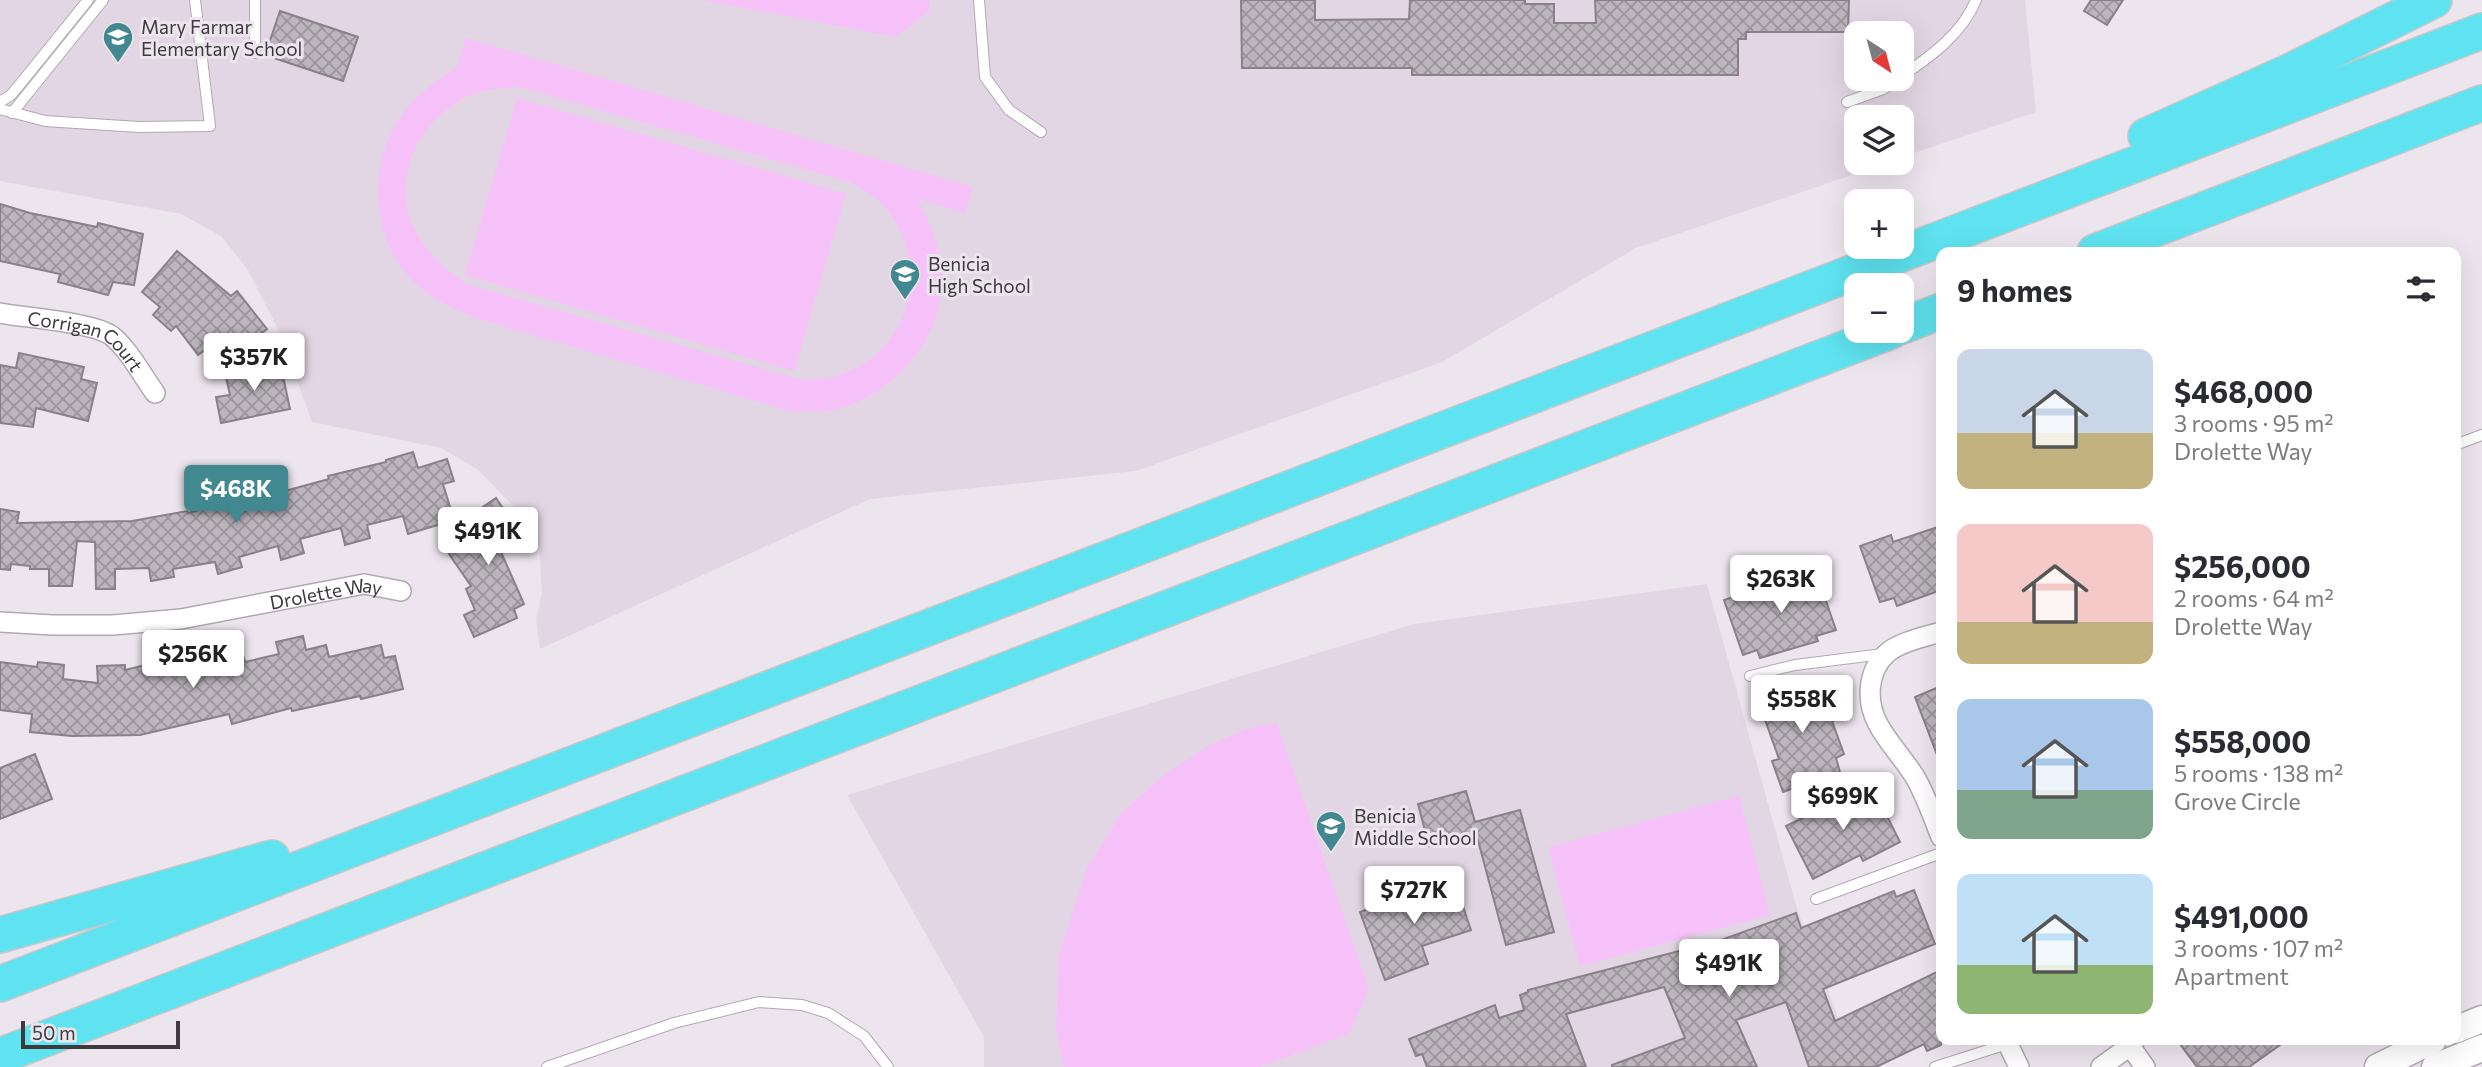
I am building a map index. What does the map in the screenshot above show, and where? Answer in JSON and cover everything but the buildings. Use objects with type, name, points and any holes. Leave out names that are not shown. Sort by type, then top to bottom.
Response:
[{"type":"highway","points":[[1914,246],[2038,183],[2289,72],[2434,0]]},
{"type":"highway","points":[[1914,249],[2482,31]]},
{"type":"highway","points":[[2108,247],[2482,103]]},
{"type":"highway","points":[[0,984],[1888,259]]},
{"type":"highway","points":[[1914,321],[1936,313]]},
{"type":"highway","points":[[0,1056],[1860,343]]},
{"type":"highway","points":[[0,935],[298,850],[445,813]]},
{"type":"street","name":"Corrigan Court","points":[[0,313],[93,328],[111,336],[128,354],[155,393]]},
{"type":"street","name":"Drolette Way","points":[[0,622],[113,625],[181,619],[364,584],[401,591]]},
{"type":"street","points":[[1936,633],[1887,653],[1873,673],[1870,687],[1875,718],[1913,775],[1936,826]]},
{"type":"street","points":[[2461,1028],[2482,1019]]},
{"type":"street","points":[[2008,1045],[2019,1067]]},
{"type":"street","points":[[2101,1067],[2129,1045]]},
{"type":"street","points":[[2133,1045],[2145,1067]]},
{"type":"street","points":[[2378,1067],[2423,1045]]},
{"type":"street","points":[[2435,1067],[2482,1048]]},
{"type":"lane","points":[[0,102],[11,95],[88,0]]},
{"type":"lane","points":[[12,113],[103,0]]},
{"type":"lane","points":[[0,109],[45,121],[139,127],[210,126],[195,0]]},
{"type":"lane","points":[[255,53],[256,0]]},
{"type":"lane","points":[[979,0],[985,76],[1009,110],[1041,132]]},
{"type":"lane","points":[[1914,67],[1949,40],[1976,0]]},
{"type":"lane","points":[[1847,102],[1877,91]]},
{"type":"lane","points":[[2461,443],[2482,435]]},
{"type":"lane","points":[[1751,676],[1795,664],[1887,653]]},
{"type":"lane","points":[[1816,899],[1936,855]]},
{"type":"lane","points":[[547,1067],[674,1023],[759,1002],[802,1005],[828,1013],[864,1036],[887,1067]]},
{"type":"lane","points":[[1935,1067],[1997,1045]]},
{"type":"shaded area","name":"Benicia High School","points":[[0,0],[2025,0],[2036,112],[1914,153],[1914,105],[1844,105],[1844,175],[1852,175],[1636,248],[1442,362],[1136,471],[870,499],[540,649],[536,618],[542,594],[538,531],[477,469],[441,448],[312,422],[279,331],[248,270],[221,236],[181,214],[0,181]]},
{"type":"shaded area","points":[[703,0],[929,0],[929,11],[896,37]]},
{"type":"shaded area","points":[[466,38],[973,187],[965,213],[918,199],[938,247],[942,288],[938,310],[919,351],[904,369],[868,397],[833,410],[789,411],[482,320],[436,299],[412,280],[389,245],[378,203],[378,181],[381,160],[398,121],[424,91],[457,67]],"holes":[[[520,87],[850,182],[880,202],[901,232],[908,256],[910,280],[907,303],[899,325],[885,345],[868,361],[839,375],[810,379],[798,379],[466,284],[437,260],[425,246],[408,212],[405,193],[412,156],[421,138],[447,110],[477,93]]]},
{"type":"shaded area","points":[[517,98],[846,194],[794,371],[465,275]]},
{"type":"shaded area","name":"Benicia Middle School","points":[[1707,584],[1798,912],[1857,1067],[984,1067],[984,1037],[847,795],[1414,624]]},
{"type":"shaded area","points":[[1277,723],[1369,989],[1349,1034],[1260,1067],[1064,1067],[1056,1029],[1059,955],[1086,870],[1122,812],[1163,776],[1210,745],[1249,728]]},
{"type":"shaded area","points":[[1739,796],[1770,915],[1580,966],[1548,847]]},
{"type":"place","name":"Mary Farmar Elementary School","points":[[118,64]]},
{"type":"place","name":"Benicia High School","points":[[905,301]]},
{"type":"place","name":"Benicia Middle School","points":[[1331,853]]}]
